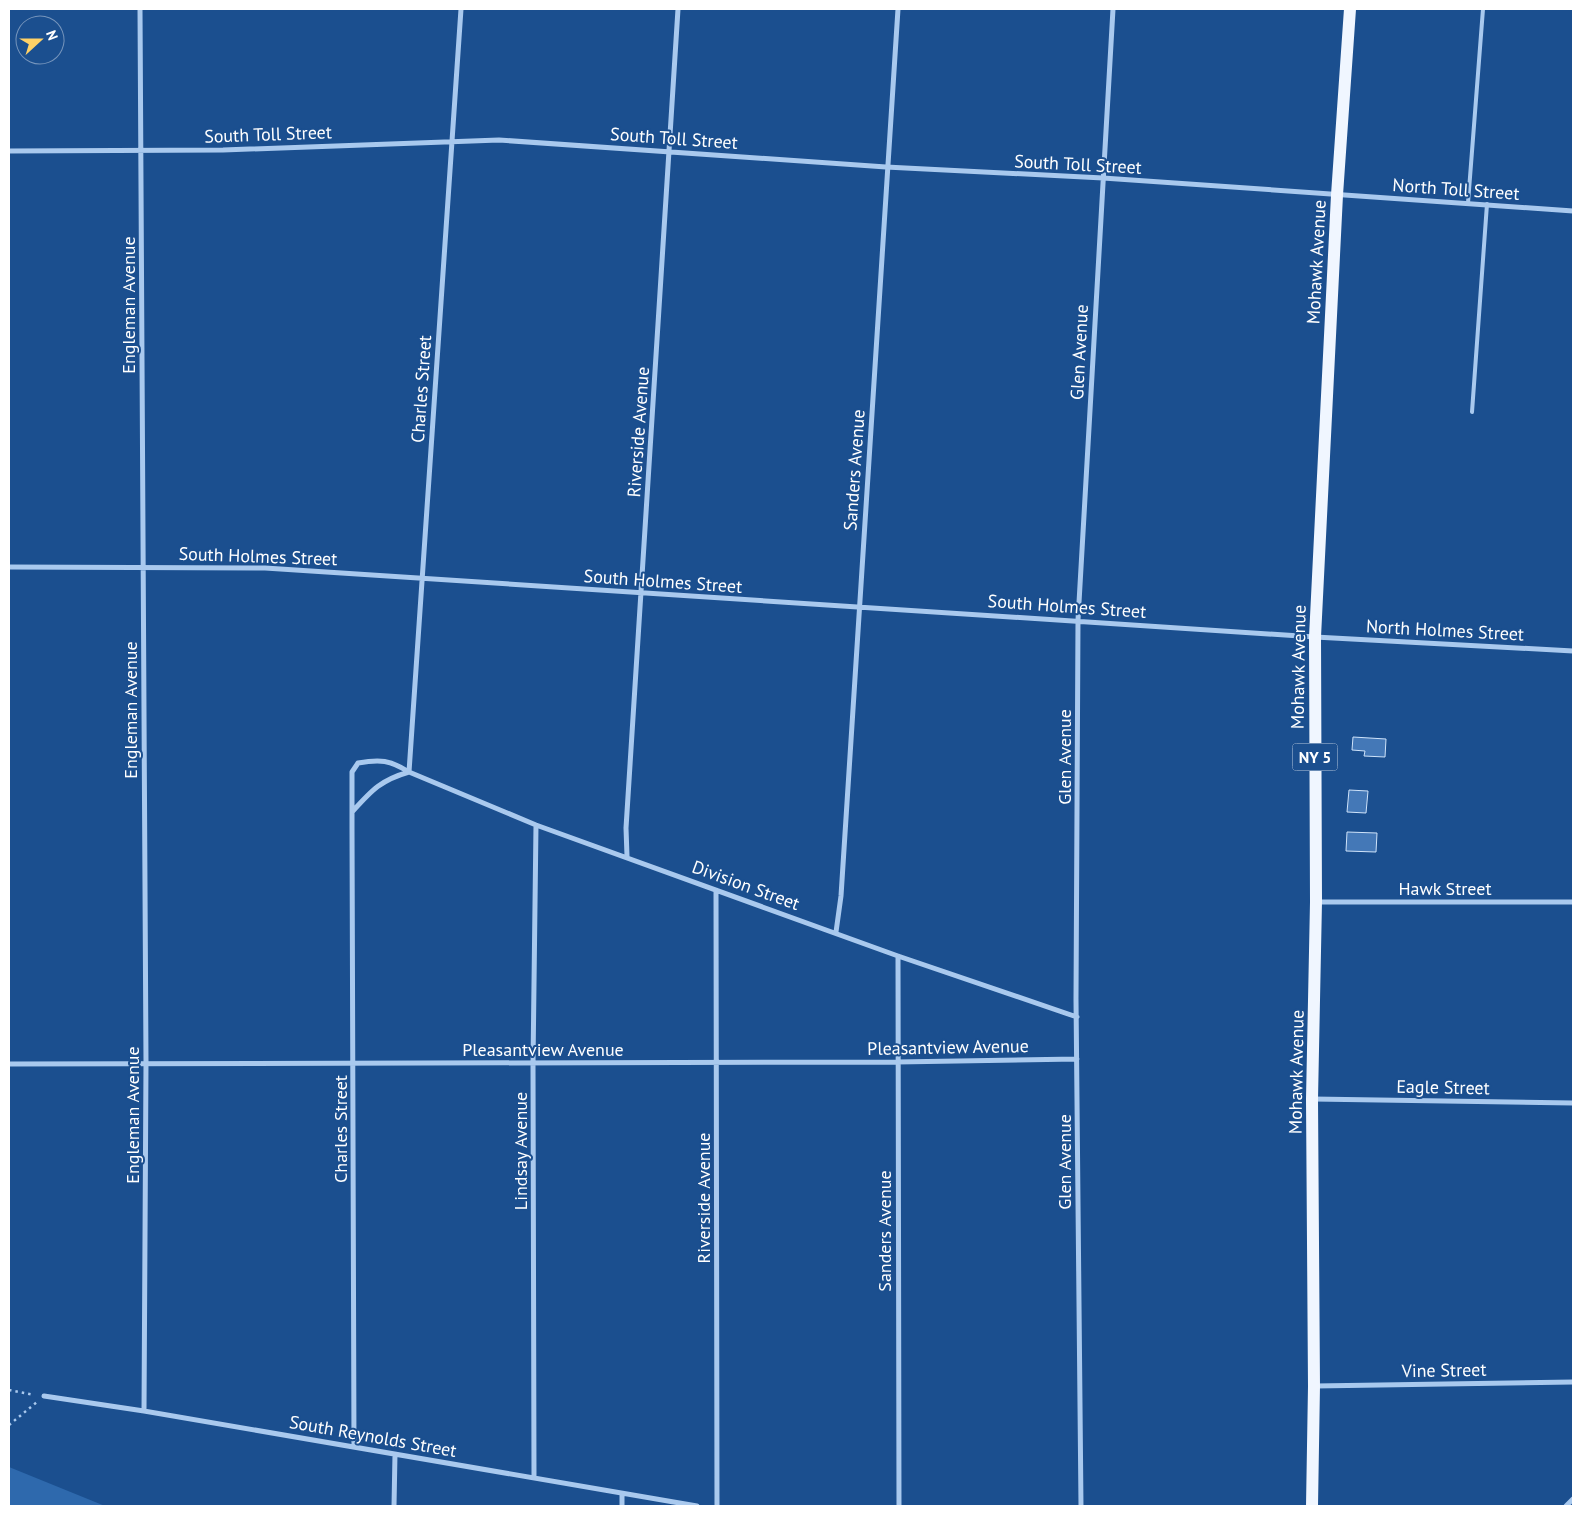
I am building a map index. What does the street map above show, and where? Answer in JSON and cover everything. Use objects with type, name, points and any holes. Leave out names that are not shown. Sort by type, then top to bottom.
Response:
[{"type":"main road","name":"Mohawk Avenue","points":[[1312,1506],[1314,1386],[1312,1099],[1316,902],[1315,637],[1337,195],[1350,9]]},
{"type":"street","name":"Engleman Avenue","points":[[140,9],[146,1063],[144,1411]]},
{"type":"street","name":"Charles Street","points":[[354,1447],[352,772],[358,763],[375,760],[394,762],[410,772],[461,9]]},
{"type":"street","name":"Riverside Avenue","points":[[628,856],[626,828],[678,9]]},
{"type":"street","name":"Sanders Avenue","points":[[836,932],[841,896],[886,167],[898,9]]},
{"type":"street","name":"Glen Avenue","points":[[1081,1506],[1076,1017],[1078,620],[1114,9]]},
{"type":"street","name":"South Toll Street","points":[[9,151],[223,150],[499,140],[669,150],[886,167],[1103,178],[1337,195]]},
{"type":"street","name":"North Toll Street","points":[[1337,195],[1573,211]]},
{"type":"street","name":"South Holmes Street","points":[[9,567],[143,566],[265,568],[1315,637]]},
{"type":"street","name":"North Holmes Street","points":[[1315,637],[1573,651]]},
{"type":"street","points":[[353,811],[372,790],[389,777],[410,772]]},
{"type":"street","name":"Division Street","points":[[410,772],[536,825],[628,856],[898,956],[1076,1017]]},
{"type":"street","name":"Lindsay Avenue","points":[[534,1477],[536,825]]},
{"type":"street","name":"Riverside Avenue","points":[[716,890],[717,1506]]},
{"type":"street","name":"Hawk Street","points":[[1316,902],[1573,902]]},
{"type":"street","name":"Sanders Avenue","points":[[898,956],[899,1506]]},
{"type":"street","name":"Pleasantview Avenue","points":[[9,1064],[534,1064],[1077,1059]]},
{"type":"street","name":"Eagle Street","points":[[1312,1099],[1573,1103]]},
{"type":"street","name":"Vine Street","points":[[1314,1386],[1573,1382]]},
{"type":"street","name":"South Reynolds Street","points":[[44,1396],[144,1411],[534,1477],[622,1495],[697,1506]]},
{"type":"street","points":[[394,1506],[395,1454]]},
{"type":"street","points":[[622,1495],[622,1506]]},
{"type":"street","points":[[1566,1506],[1573,1499]]},
{"type":"lane","points":[[1468,203],[1482,9]]},
{"type":"lane","points":[[1472,412],[1487,204]]},
{"type":"path","points":[[9,1390],[44,1396]]},
{"type":"path","points":[[9,1424],[44,1396]]},
{"type":"shaded area","points":[[9,1467],[105,1506],[9,1506]]},
{"type":"building","points":[[1353,737],[1386,739],[1385,757],[1364,756],[1365,751],[1352,750]]},
{"type":"building","points":[[1349,790],[1368,791],[1366,813],[1347,812]]},
{"type":"building","points":[[1347,832],[1377,833],[1376,852],[1346,851]]}]
